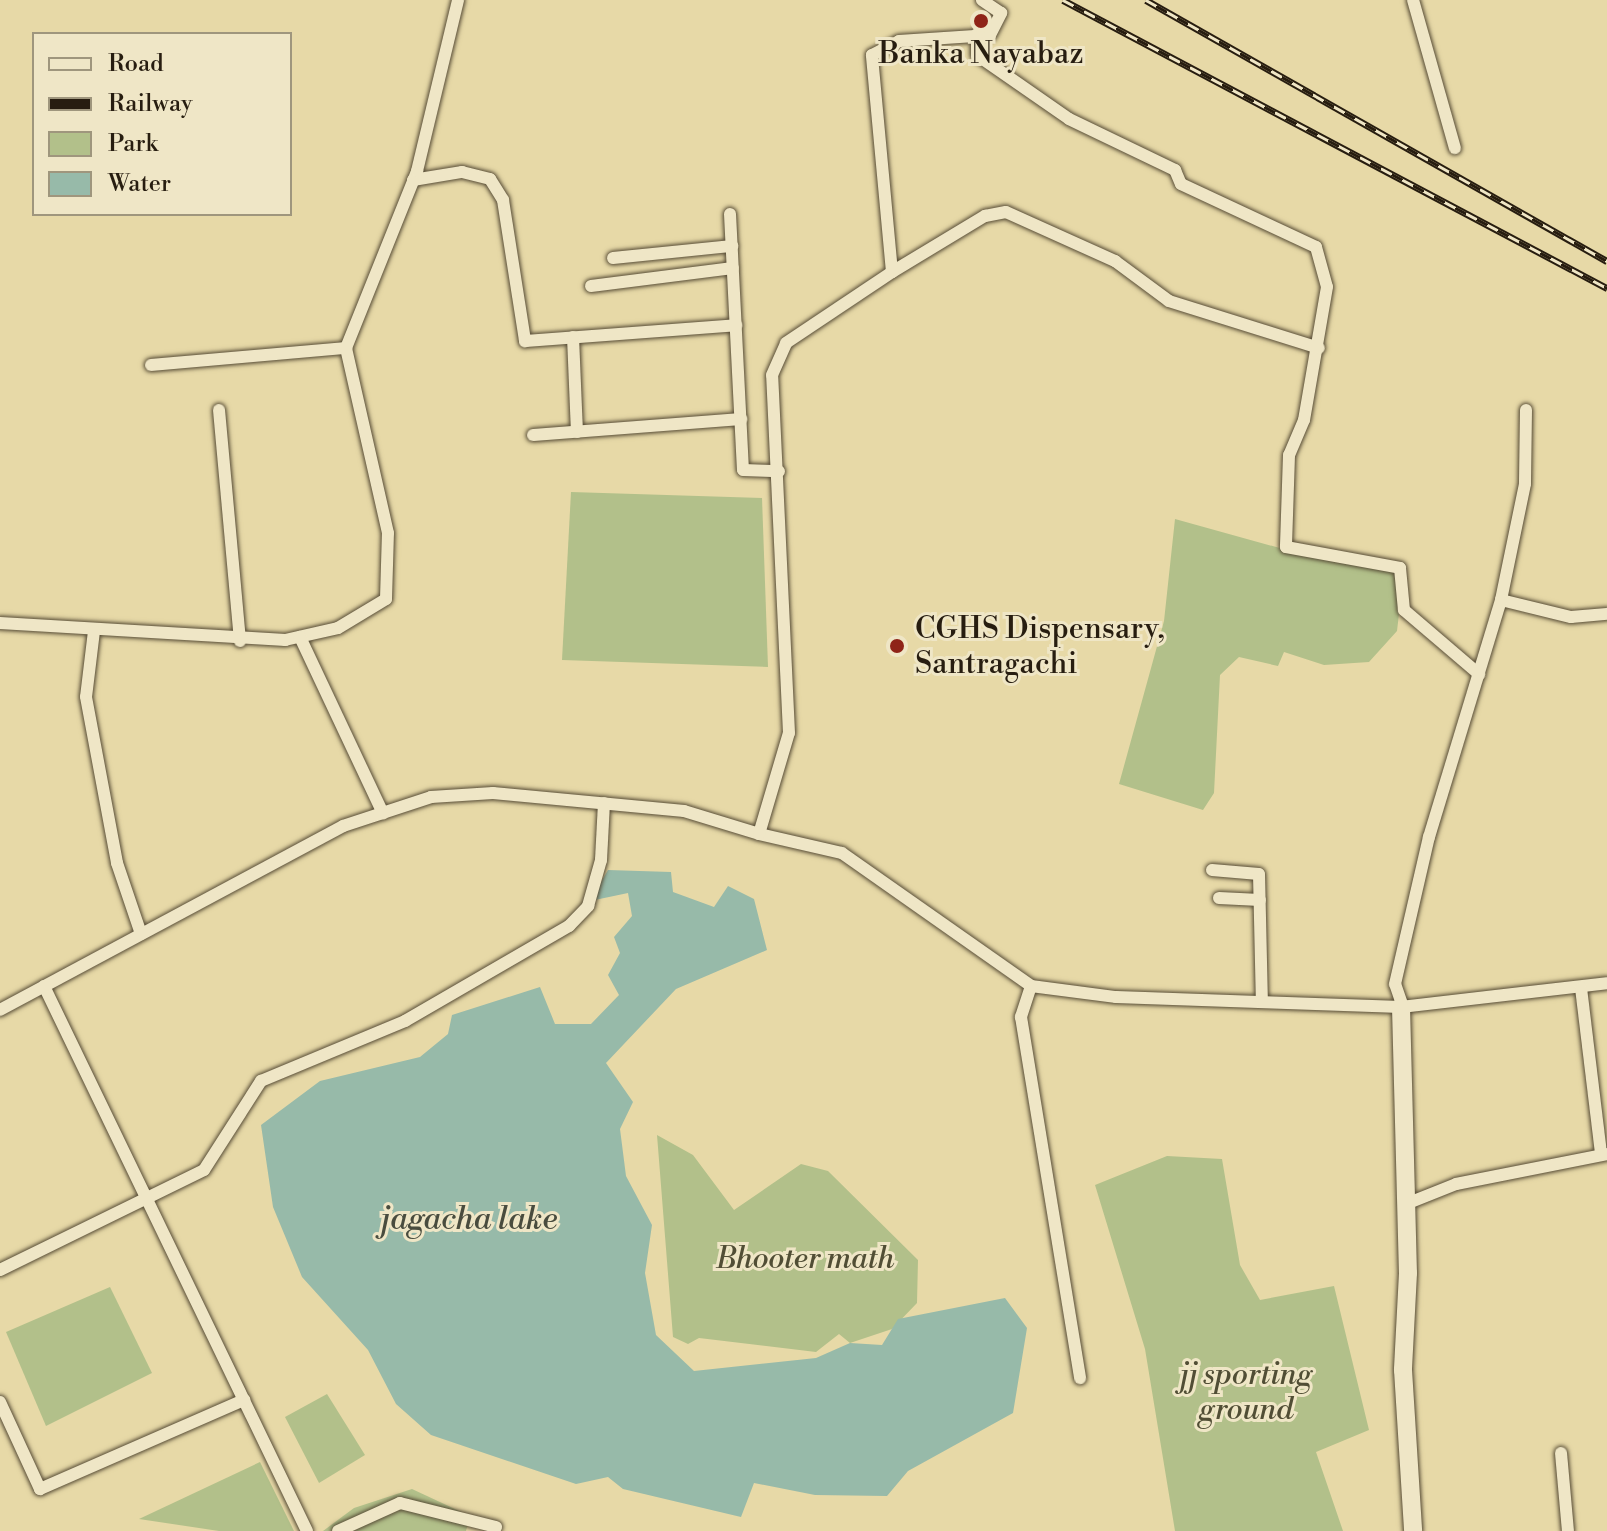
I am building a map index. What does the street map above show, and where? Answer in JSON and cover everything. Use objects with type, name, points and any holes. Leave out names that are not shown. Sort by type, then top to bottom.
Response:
[{"type":"main road","points":[[1402,1007],[1406,1204],[1403,1370],[1413,1531]]},
{"type":"street","points":[[0,623],[240,641],[300,637],[372,614],[391,586],[388,533],[346,348],[413,180],[458,0]]},
{"type":"street","points":[[892,272],[872,55],[899,41],[990,35],[1001,13],[982,0]]},
{"type":"street","points":[[1413,0],[1455,148]]},
{"type":"street","points":[[977,34],[977,55],[1069,119],[1175,170],[1192,190],[1316,247],[1327,287],[1319,348],[1289,455],[1286,547],[1400,568],[1404,610],[1479,674]]},
{"type":"street","points":[[413,180],[462,172],[490,179],[503,200],[525,341],[736,325]]},
{"type":"street","points":[[759,834],[789,733],[779,471],[772,375],[786,343],[892,272],[985,216],[1006,212],[1115,261],[1169,301],[1319,348]]},
{"type":"street","points":[[730,214],[743,470],[779,471]]},
{"type":"street","points":[[613,258],[732,246]]},
{"type":"street","points":[[591,286],[733,268]]},
{"type":"street","points":[[573,337],[577,432]]},
{"type":"street","points":[[151,365],[346,348]]},
{"type":"street","points":[[219,410],[240,641]]},
{"type":"street","points":[[1402,1007],[1395,984],[1429,837],[1501,600],[1525,484],[1526,410]]},
{"type":"street","points":[[533,435],[741,419]]},
{"type":"street","points":[[1501,600],[1571,617],[1607,614]]},
{"type":"street","points":[[94,631],[86,697],[117,863],[141,934]]},
{"type":"street","points":[[300,637],[383,813]]},
{"type":"street","points":[[0,1010],[343,826],[431,797],[493,793],[684,811],[759,834],[842,853],[1031,986],[1262,1002],[1402,1007],[1607,983]]},
{"type":"street","points":[[0,1270],[144,1196],[204,1170],[261,1081],[405,1021],[569,926],[588,906],[601,860],[604,803]]},
{"type":"street","points":[[1212,870],[1257,869],[1262,1002]]},
{"type":"street","points":[[1219,898],[1260,900]]},
{"type":"street","points":[[44,986],[307,1531]]},
{"type":"street","points":[[1031,986],[1021,1017],[1080,1378]]},
{"type":"street","points":[[1406,1204],[1456,1184],[1604,1154],[1581,988]]},
{"type":"street","points":[[0,1402],[40,1489],[244,1400]]},
{"type":"street","points":[[1561,1453],[1568,1531]]},
{"type":"street","points":[[338,1531],[400,1503],[496,1527]]},
{"type":"green space","points":[[571,492],[762,498],[768,667],[562,660]]},
{"type":"green space","points":[[1175,519],[1312,557],[1404,571],[1397,631],[1369,662],[1324,665],[1284,652],[1278,666],[1239,657],[1220,675],[1214,793],[1203,810],[1119,784],[1164,621]]},
{"type":"green space","name":"Bhooter math","points":[[657,1135],[693,1155],[734,1210],[801,1164],[828,1171],[918,1260],[917,1303],[892,1329],[850,1343],[839,1334],[816,1352],[699,1338],[688,1344],[673,1337]]},
{"type":"green space","name":"jj sporting ground","points":[[1167,1156],[1222,1159],[1240,1265],[1260,1300],[1334,1286],[1369,1430],[1316,1452],[1343,1531],[1175,1531],[1145,1349],[1095,1185]]},
{"type":"green space","points":[[110,1287],[152,1373],[46,1426],[6,1332]]},
{"type":"green space","points":[[327,1394],[365,1455],[319,1483],[285,1417]]},
{"type":"green space","points":[[260,1462],[294,1531],[219,1531],[139,1519]]},
{"type":"green space","points":[[412,1489],[470,1516],[466,1531],[323,1531],[354,1508]]},
{"type":"water","name":"jagacha lake","points":[[608,870],[671,872],[673,892],[714,907],[728,886],[754,899],[767,950],[676,989],[606,1063],[633,1102],[620,1129],[626,1176],[652,1225],[645,1273],[656,1335],[694,1371],[816,1358],[850,1343],[882,1345],[898,1319],[1005,1298],[1027,1328],[1013,1413],[908,1471],[887,1496],[815,1495],[754,1483],[741,1517],[623,1489],[608,1477],[576,1484],[431,1435],[396,1404],[368,1350],[302,1277],[273,1207],[261,1125],[320,1081],[420,1057],[448,1034],[452,1015],[540,987],[555,1024],[591,1024],[619,995],[608,975],[620,953],[614,937],[632,916],[628,893],[590,901]]},
{"type":"railway","points":[[1063,0],[1607,288]]},
{"type":"railway","points":[[1146,0],[1607,261]]},
{"type":"place","name":"Banka Nayabaz","points":[[981,21]]},
{"type":"place","name":"CGHS Dispensary, Santragachi","points":[[897,646]]}]
